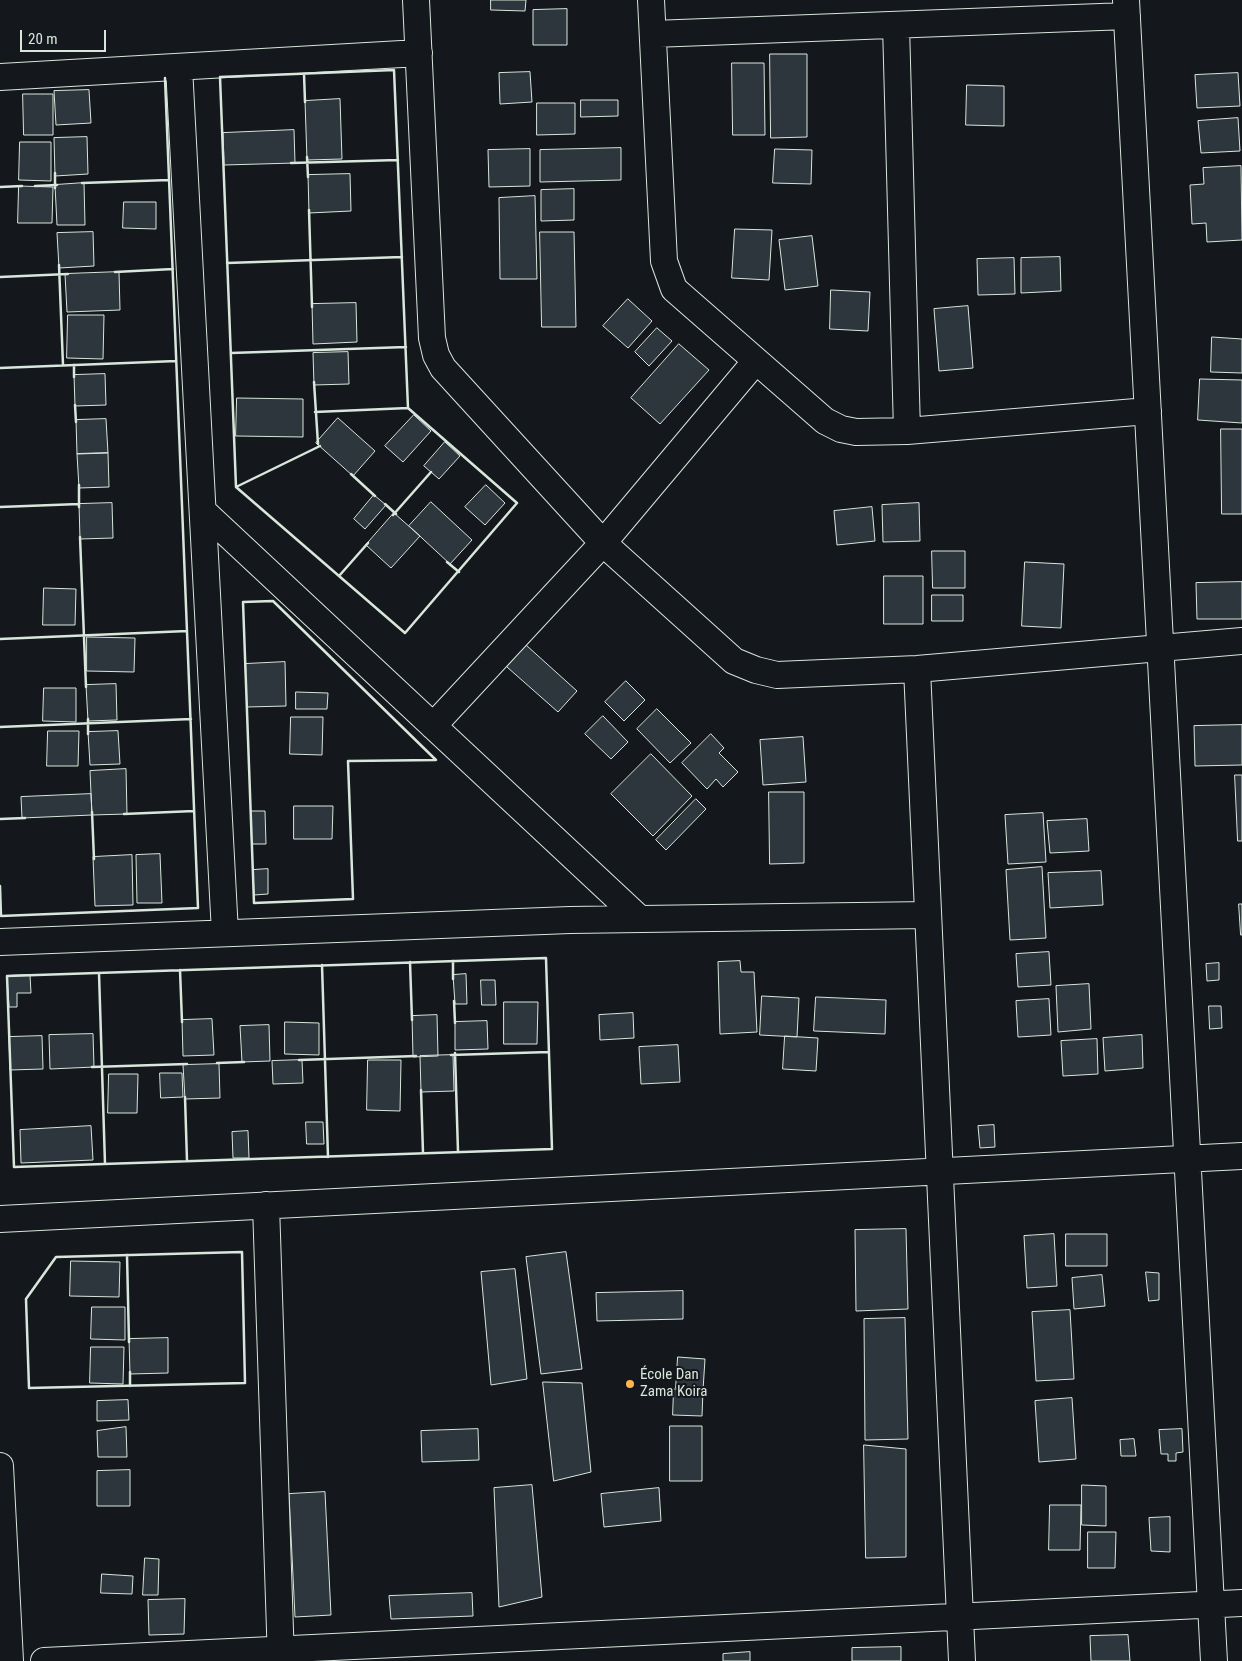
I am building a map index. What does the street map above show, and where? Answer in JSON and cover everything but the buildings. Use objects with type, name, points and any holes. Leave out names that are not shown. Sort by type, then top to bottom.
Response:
[{"type":"street","points":[[416,0],[432,338],[436,355],[443,368],[603,543],[734,661],[756,670],[777,674],[917,669],[1242,640]]},
{"type":"street","points":[[651,0],[664,261],[668,276],[674,289],[755,362],[825,421],[841,429],[856,432],[908,431],[1148,411]]},
{"type":"street","points":[[653,34],[896,25],[1127,8],[1214,1661]]},
{"type":"street","points":[[896,25],[908,431]]},
{"type":"street","points":[[0,77],[419,53]]},
{"type":"street","points":[[179,67],[225,933]]},
{"type":"street","points":[[433,726],[603,543],[755,362]]},
{"type":"street","points":[[204,512],[640,919]]},
{"type":"street","points":[[917,669],[962,1661]]},
{"type":"street","points":[[0,942],[640,919],[928,915]]},
{"type":"street","points":[[0,1219],[1242,1156]]},
{"type":"street","points":[[266,1205],[281,1655]]},
{"type":"street","points":[[0,1466],[1,1521],[10,1661]]},
{"type":"street","points":[[44,1661],[281,1655],[1242,1603]]},
{"type":"wall","points":[[394,70],[408,408],[517,503],[405,633],[236,487],[220,77],[394,70]]},
{"type":"wall","points":[[304,74],[305,102]]},
{"type":"wall","points":[[0,886],[1,916],[198,908],[165,78]]},
{"type":"wall","points":[[307,157],[308,177]]},
{"type":"wall","points":[[291,163],[398,160]]},
{"type":"wall","points":[[55,173],[55,188]]},
{"type":"wall","points":[[82,183],[169,180]]},
{"type":"wall","points":[[35,186],[57,185]]},
{"type":"wall","points":[[0,187],[22,186]]},
{"type":"wall","points":[[309,210],[312,307]]},
{"type":"wall","points":[[227,263],[402,257]]},
{"type":"wall","points":[[59,265],[63,365]]},
{"type":"wall","points":[[115,272],[173,269]]},
{"type":"wall","points":[[0,277],[68,274]]},
{"type":"wall","points":[[231,353],[406,347]]},
{"type":"wall","points":[[0,368],[176,361]]},
{"type":"wall","points":[[74,365],[74,377]]},
{"type":"wall","points":[[314,382],[318,444]]},
{"type":"wall","points":[[75,405],[76,422]]},
{"type":"wall","points":[[315,412],[408,408]]},
{"type":"wall","points":[[236,487],[320,446]]},
{"type":"wall","points":[[393,515],[431,472]]},
{"type":"wall","points":[[351,474],[375,496]]},
{"type":"wall","points":[[79,485],[79,507]]},
{"type":"wall","points":[[0,507],[79,504]]},
{"type":"wall","points":[[385,504],[396,514]]},
{"type":"wall","points":[[80,537],[86,687]]},
{"type":"wall","points":[[339,576],[368,543]]},
{"type":"wall","points":[[447,562],[459,572]]},
{"type":"wall","points":[[273,601],[436,760],[348,761],[353,899],[254,903],[243,602],[273,601]]},
{"type":"wall","points":[[0,639],[187,631]]},
{"type":"wall","points":[[88,719],[88,734]]},
{"type":"wall","points":[[0,727],[191,719]]},
{"type":"wall","points":[[124,814],[194,811]]},
{"type":"wall","points":[[92,812],[94,859]]},
{"type":"wall","points":[[0,819],[25,818]]},
{"type":"wall","points":[[546,958],[552,1149],[14,1167],[7,976],[546,958]]},
{"type":"wall","points":[[453,961],[453,979]]},
{"type":"wall","points":[[410,962],[412,1020]]},
{"type":"wall","points":[[322,965],[328,1157]]},
{"type":"wall","points":[[180,970],[182,1022]]},
{"type":"wall","points":[[99,973],[105,1164]]},
{"type":"wall","points":[[454,1001],[455,1023]]},
{"type":"wall","points":[[451,1055],[549,1052]]},
{"type":"wall","points":[[455,1053],[458,1152]]},
{"type":"wall","points":[[299,1060],[416,1056]]},
{"type":"wall","points":[[217,1063],[244,1062]]},
{"type":"wall","points":[[92,1067],[187,1064]]},
{"type":"wall","points":[[421,1090],[423,1153]]},
{"type":"wall","points":[[185,1097],[187,1161]]},
{"type":"wall","points":[[242,1252],[245,1383],[29,1388],[26,1299],[56,1257],[242,1252]]},
{"type":"wall","points":[[127,1255],[129,1342]]},
{"type":"wall","points":[[130,1372],[130,1386]]},
{"type":"place","name":"École Dan Zama Koira","points":[[630,1384]]}]
